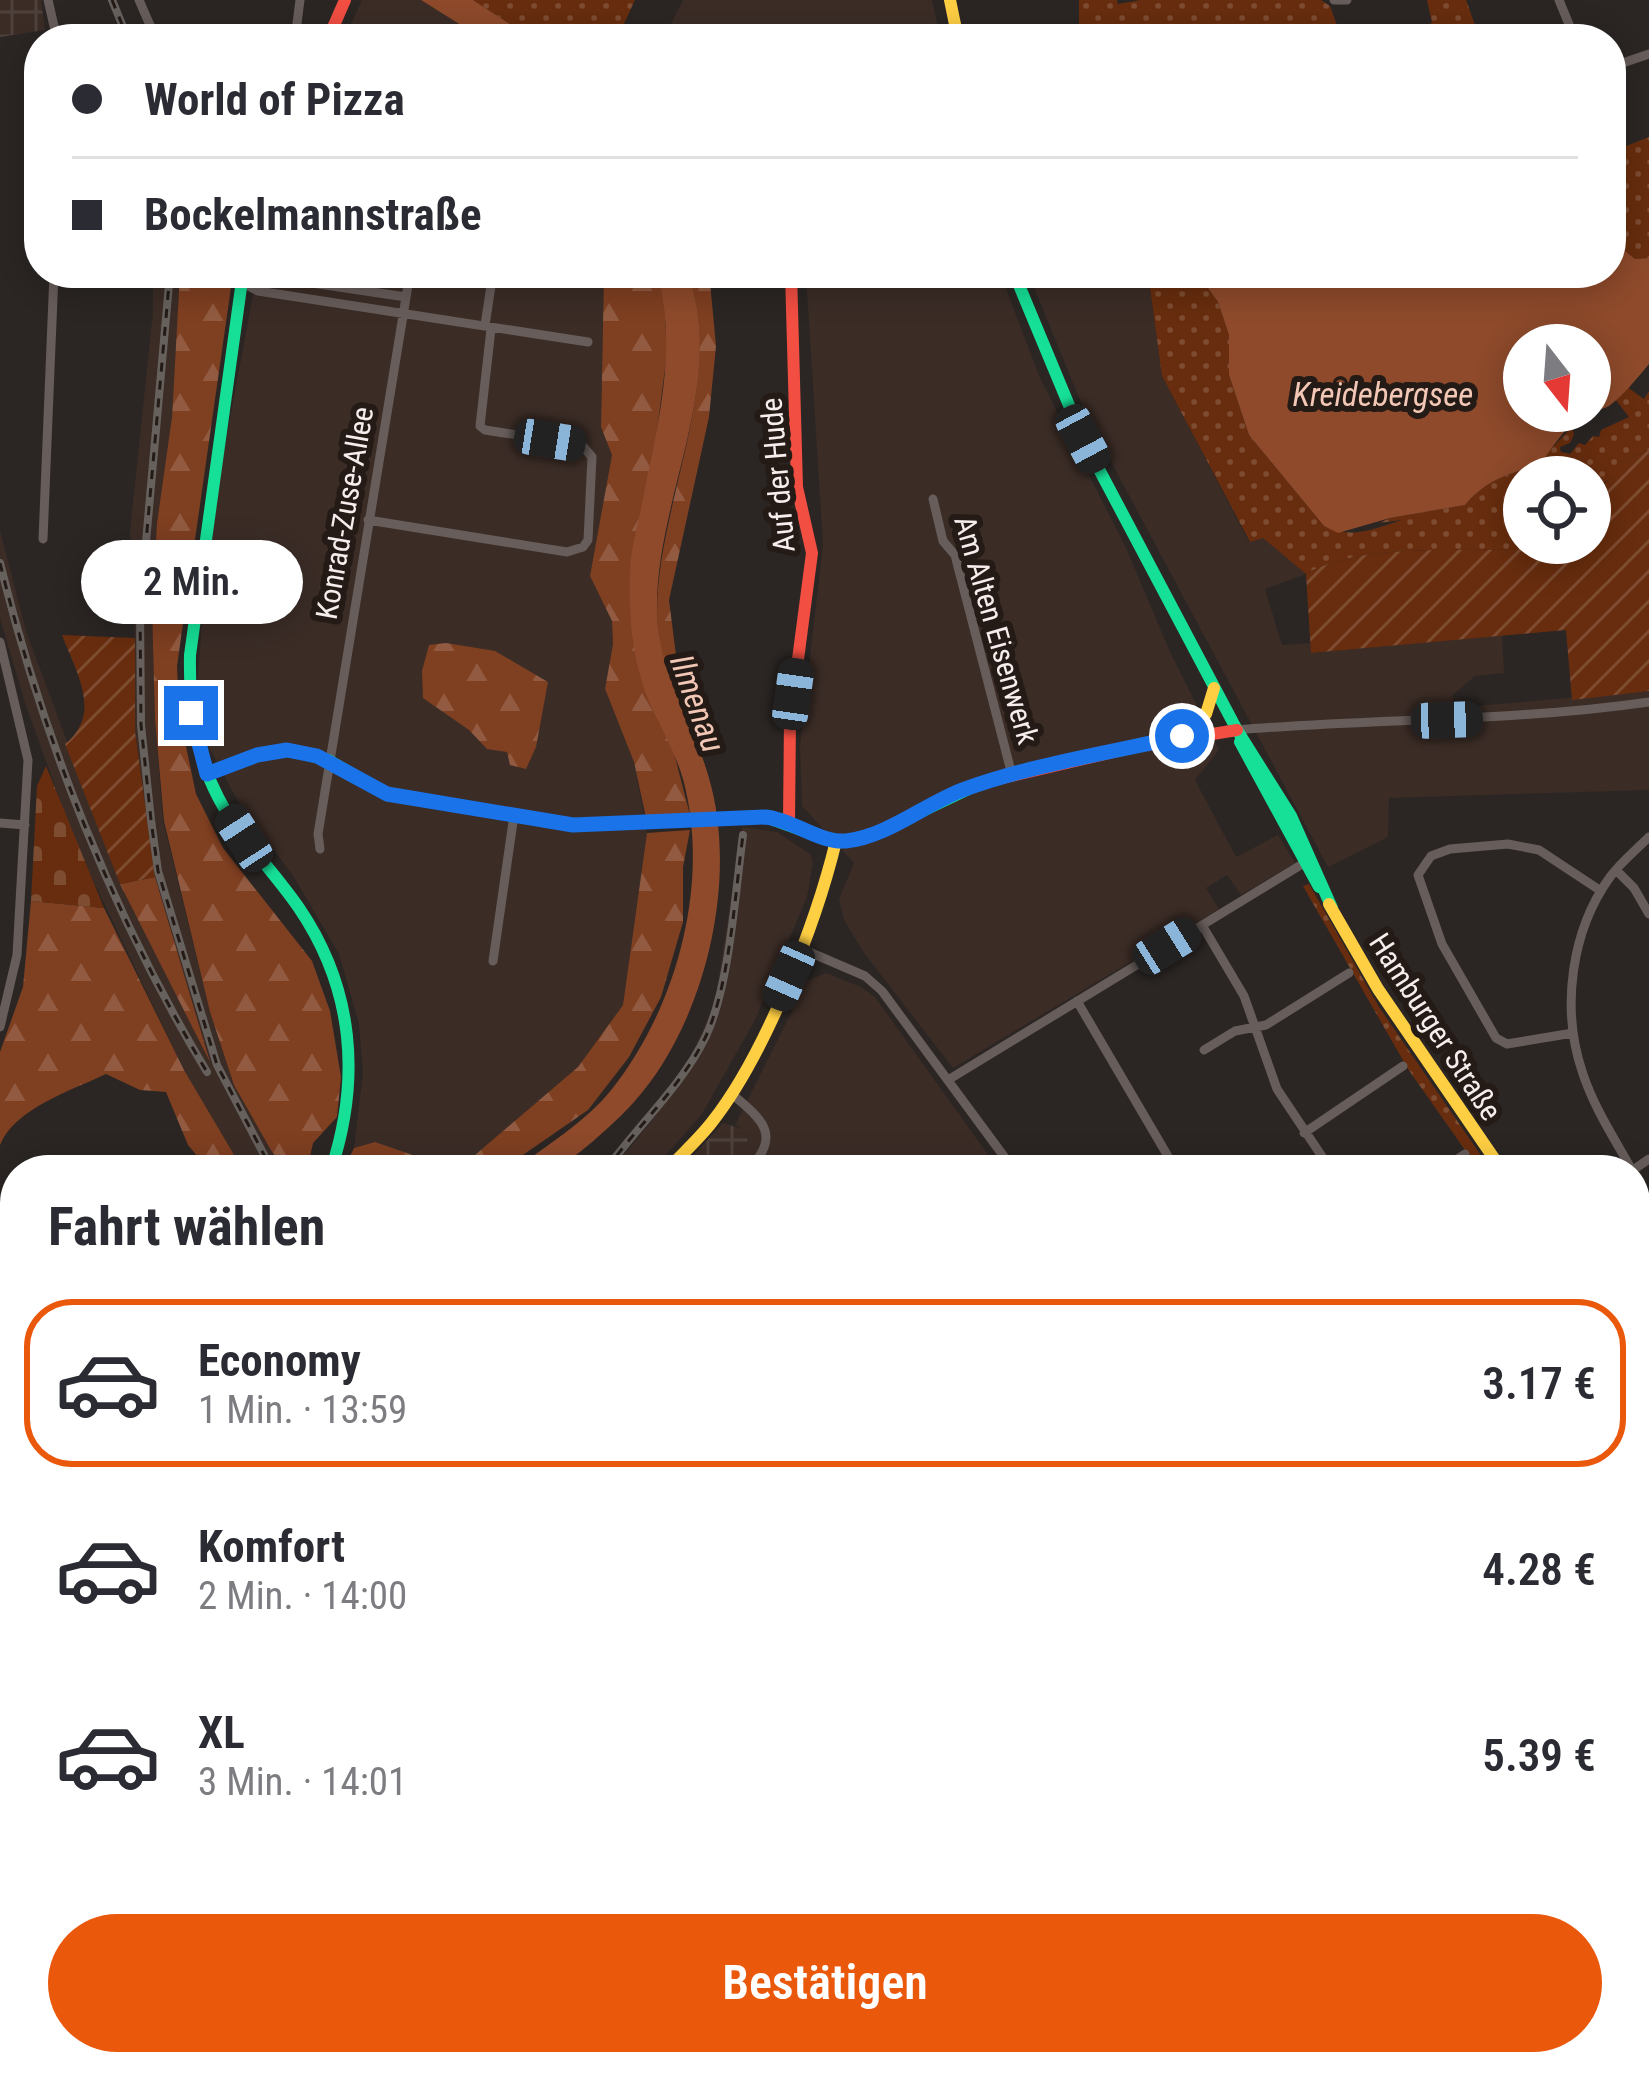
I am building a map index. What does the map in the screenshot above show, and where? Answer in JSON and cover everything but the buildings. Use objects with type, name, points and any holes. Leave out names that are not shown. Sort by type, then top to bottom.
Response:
[{"type":"main road","points":[[241,288],[190,655],[191,713],[207,774],[244,838],[316,935],[338,986],[351,1043],[352,1075],[347,1121],[336,1155]]},
{"type":"main road","name":"Auf der Hude","points":[[789,821],[789,730],[812,553],[796,471],[791,288]]},
{"type":"main road","points":[[1020,288],[1083,439],[1237,730],[1313,857],[1332,908]]},
{"type":"main road","points":[[1182,736],[1206,715],[1214,686]]},
{"type":"main road","points":[[1237,730],[1247,761],[1332,908]]},
{"type":"main road","name":"Am Alten Eisenwerk","points":[[836,841],[862,838],[944,797],[1012,775],[1182,736],[1237,730]]},
{"type":"main road","points":[[207,774],[274,751],[302,752],[328,760],[387,794],[573,825],[733,818],[789,821],[836,841],[824,895],[733,1095],[680,1155]]},
{"type":"main road","name":"Hamburger Straße","points":[[1332,908],[1378,989],[1492,1155]]},
{"type":"street","points":[[1334,0],[1348,0]]},
{"type":"street","points":[[43,539],[53,288]]},
{"type":"street","points":[[254,288],[588,342]]},
{"type":"street","points":[[352,288],[406,297]]},
{"type":"street","name":"Konrad-Zuse-Allee","points":[[320,849],[328,760],[408,288]]},
{"type":"street","points":[[368,520],[576,551],[588,540],[589,450],[480,426],[492,288]]},
{"type":"street","name":"Am Alten Eisenwerk","points":[[933,499],[943,542],[955,555],[1012,775]]},
{"type":"street","points":[[0,642],[26,749],[17,955],[0,1027]]},
{"type":"street","points":[[1237,730],[1325,722],[1545,716],[1649,702]]},
{"type":"street","points":[[493,962],[514,815]]},
{"type":"street","points":[[0,823],[26,825]]},
{"type":"street","points":[[1624,1155],[1590,1092],[1573,1033],[1571,991],[1580,940],[1601,891],[1649,837]]},
{"type":"street","points":[[1573,1033],[1507,1043],[1496,1038],[1442,944],[1418,875],[1426,860],[1450,849],[1508,844],[1539,850],[1601,891]]},
{"type":"street","points":[[948,1080],[1304,862]]},
{"type":"street","points":[[1616,870],[1634,888],[1649,914]]},
{"type":"street","points":[[1202,925],[1238,983],[1270,1076],[1319,1155]]},
{"type":"street","points":[[800,948],[874,984],[1003,1155]]},
{"type":"street","points":[[1204,1050],[1235,1031],[1266,1025],[1349,973]]},
{"type":"street","points":[[1077,1001],[1167,1155]]},
{"type":"street","points":[[1304,1133],[1403,1066]]},
{"type":"street","points":[[733,1095],[761,1120],[766,1132],[760,1155]]},
{"type":"shaded area","points":[[0,0],[41,0],[44,24],[24,24],[24,33],[0,37]]},
{"type":"shaded area","points":[[362,0],[421,0],[459,24],[351,24]]},
{"type":"shaded area","points":[[683,0],[932,0],[938,24],[671,24]]},
{"type":"shaded area","points":[[153,288],[179,288],[172,417],[157,523],[152,608],[163,821],[210,1012],[234,1085],[275,1155],[234,1155],[184,1070],[77,847],[0,618],[0,530],[26,631],[120,884],[207,1052],[155,877],[135,731],[130,531]]},
{"type":"shaded area","points":[[254,288],[604,288],[601,427],[612,455],[590,576],[612,621],[605,690],[634,762],[647,833],[623,1005],[578,1067],[475,1155],[411,1155],[375,1142],[354,1148],[363,1073],[359,1024],[339,954],[294,877],[239,803],[205,740],[198,677],[223,456]]},
{"type":"shaded area","points":[[807,288],[1006,288],[1040,378],[1126,548],[1219,750],[1195,780],[1236,857],[1278,835],[1295,863],[1241,895],[1227,875],[1206,888],[1219,909],[953,1068],[844,920],[839,899],[854,863],[802,806],[800,745],[823,544]]},
{"type":"shaded area","points":[[1034,288],[1150,288],[1162,376],[1249,542],[1263,537],[1306,574],[1265,589],[1282,645],[1310,643],[1312,653],[1502,635],[1504,673],[1475,676],[1453,695],[1453,708],[1649,691],[1649,790],[1389,798],[1388,837],[1328,867],[1087,417]]},
{"type":"shaded area","points":[[742,827],[777,832],[810,854],[813,862],[807,897],[755,1020],[702,1114],[666,1155],[624,1155],[676,1090],[715,1003]]},
{"type":"shaded area","points":[[826,973],[875,997],[988,1155],[743,1155],[748,1132],[735,1125],[807,981]]},
{"type":"shaded area","points":[[723,1123],[748,1131],[743,1155],[694,1155]]},
{"type":"green space","points":[[473,0],[635,0],[624,24],[510,24]]},
{"type":"green space","points":[[1079,0],[1117,0],[1118,4],[1321,0],[1330,6],[1337,24],[1079,24]]},
{"type":"green space","points":[[1427,0],[1466,0],[1475,24],[1428,24]]},
{"type":"green space","points":[[1649,137],[1649,258],[1635,259],[1626,252],[1626,146]]},
{"type":"green space","points":[[179,288],[231,288],[177,666],[179,713],[196,794],[223,848],[312,961],[330,1011],[341,1077],[337,1117],[313,1143],[310,1155],[275,1155],[234,1085],[210,1012],[164,821],[152,608],[157,523],[172,417]]},
{"type":"green space","points":[[604,288],[661,288],[667,353],[656,438],[640,675],[673,749],[690,815],[646,818],[634,762],[605,689],[612,621],[590,576],[612,455],[601,427]]},
{"type":"green space","points":[[692,288],[711,288],[716,346],[709,417],[669,600],[680,687],[709,779],[668,675],[657,611],[660,569],[695,399],[698,314]]},
{"type":"green space","points":[[1150,288],[1208,288],[1229,335],[1229,375],[1249,435],[1324,526],[1363,531],[1402,520],[1379,523],[1390,518],[1465,505],[1503,477],[1503,549],[1379,553],[1352,557],[1306,574],[1263,538],[1250,542],[1162,376]]},
{"type":"green space","points":[[1627,387],[1644,399],[1649,391],[1649,450],[1620,462],[1622,470],[1611,478],[1611,456],[1544,456],[1567,432],[1574,435],[1560,447],[1570,454],[1579,443],[1585,445],[1600,432],[1611,432],[1611,425],[1629,417],[1615,399]]},
{"type":"green space","points":[[1649,450],[1649,691],[1572,700],[1566,630],[1311,653],[1306,574],[1328,564],[1379,553],[1503,549],[1503,564],[1611,564],[1611,478],[1621,470],[1620,462]]},
{"type":"green space","points":[[62,635],[135,638],[135,731],[155,877],[120,884],[65,744],[83,720],[84,706]]},
{"type":"green space","points":[[429,645],[495,651],[548,682],[536,747],[526,769],[510,765],[507,752],[487,749],[469,730],[423,698],[422,671]]},
{"type":"green space","points":[[46,766],[104,908],[31,901],[37,786]]},
{"type":"green space","points":[[690,830],[683,867],[683,922],[661,997],[629,1057],[588,1110],[523,1155],[475,1155],[578,1067],[623,1005],[647,833]]},
{"type":"green space","points":[[155,877],[210,1062],[120,884]]},
{"type":"green space","points":[[1309,884],[1379,1007],[1481,1155],[1468,1155],[1408,1069],[1303,886]]},
{"type":"green space","points":[[31,901],[104,908],[184,1070],[234,1155],[196,1155],[166,1092],[140,1090],[106,1074],[31,1111],[0,1145],[0,1052],[23,987]]},
{"type":"green space","points":[[375,1142],[413,1155],[351,1155],[354,1148]]},
{"type":"water","points":[[421,0],[473,0],[510,24],[459,24]]},
{"type":"water","name":"Kreidebergsee","points":[[1626,252],[1635,259],[1649,258],[1649,364],[1620,397],[1611,404],[1611,324],[1503,324],[1503,432],[1564,432],[1546,456],[1503,456],[1503,477],[1465,505],[1338,533],[1324,526],[1249,435],[1229,375],[1229,335],[1208,288],[1626,288]]},
{"type":"water","points":[[660,288],[692,288],[700,358],[666,529],[657,614],[670,677],[709,778],[720,861],[717,905],[697,992],[659,1070],[627,1109],[576,1155],[535,1155],[590,1112],[635,1056],[670,982],[690,901],[691,819],[683,779],[644,688],[632,638],[630,604],[632,552],[664,386]]},
{"type":"railway","points":[[112,0],[122,24]]},
{"type":"railway","points":[[169,288],[140,609],[141,725],[151,820],[158,871],[217,1065],[264,1155]]},
{"type":"railway","points":[[0,563],[37,695],[84,825],[141,951],[207,1072]]},
{"type":"railway","points":[[618,1155],[672,1089],[706,1036],[726,965],[743,835]]},
{"type":"traffic: fast","points":[[241,288],[190,655],[192,710],[204,763],[218,797],[299,908],[331,970],[341,1002],[349,1068],[335,1155]]},
{"type":"traffic: fast","points":[[1020,288],[1083,439],[1237,730],[1291,816],[1332,908]]},
{"type":"traffic: fast","points":[[1240,742],[1319,887]]},
{"type":"traffic: fast","points":[[207,774],[257,755],[287,750],[328,760],[387,794],[573,825],[766,817],[826,839],[846,841],[876,833],[981,783]]},
{"type":"traffic: slow","points":[[950,0],[955,24]]},
{"type":"traffic: slow","points":[[1185,734],[1206,714],[1214,688]]},
{"type":"traffic: slow","points":[[682,1155],[732,1094],[769,1026],[802,949],[836,841]]},
{"type":"traffic: slow","points":[[1329,904],[1378,989],[1492,1155]]},
{"type":"traffic: jam","points":[[335,24],[345,0]]},
{"type":"traffic: jam","points":[[789,821],[790,720],[812,553],[797,487],[791,288]]},
{"type":"traffic: jam","points":[[981,783],[1139,746],[1237,730]]},
{"type":"route","points":[[191,713],[207,774],[257,755],[287,750],[328,760],[387,794],[573,825],[766,817],[789,821],[836,841],[862,838],[944,797],[992,780],[1182,736]]},
{"type":"water label","name":"Ilmenau","points":[[698,703]]}]
